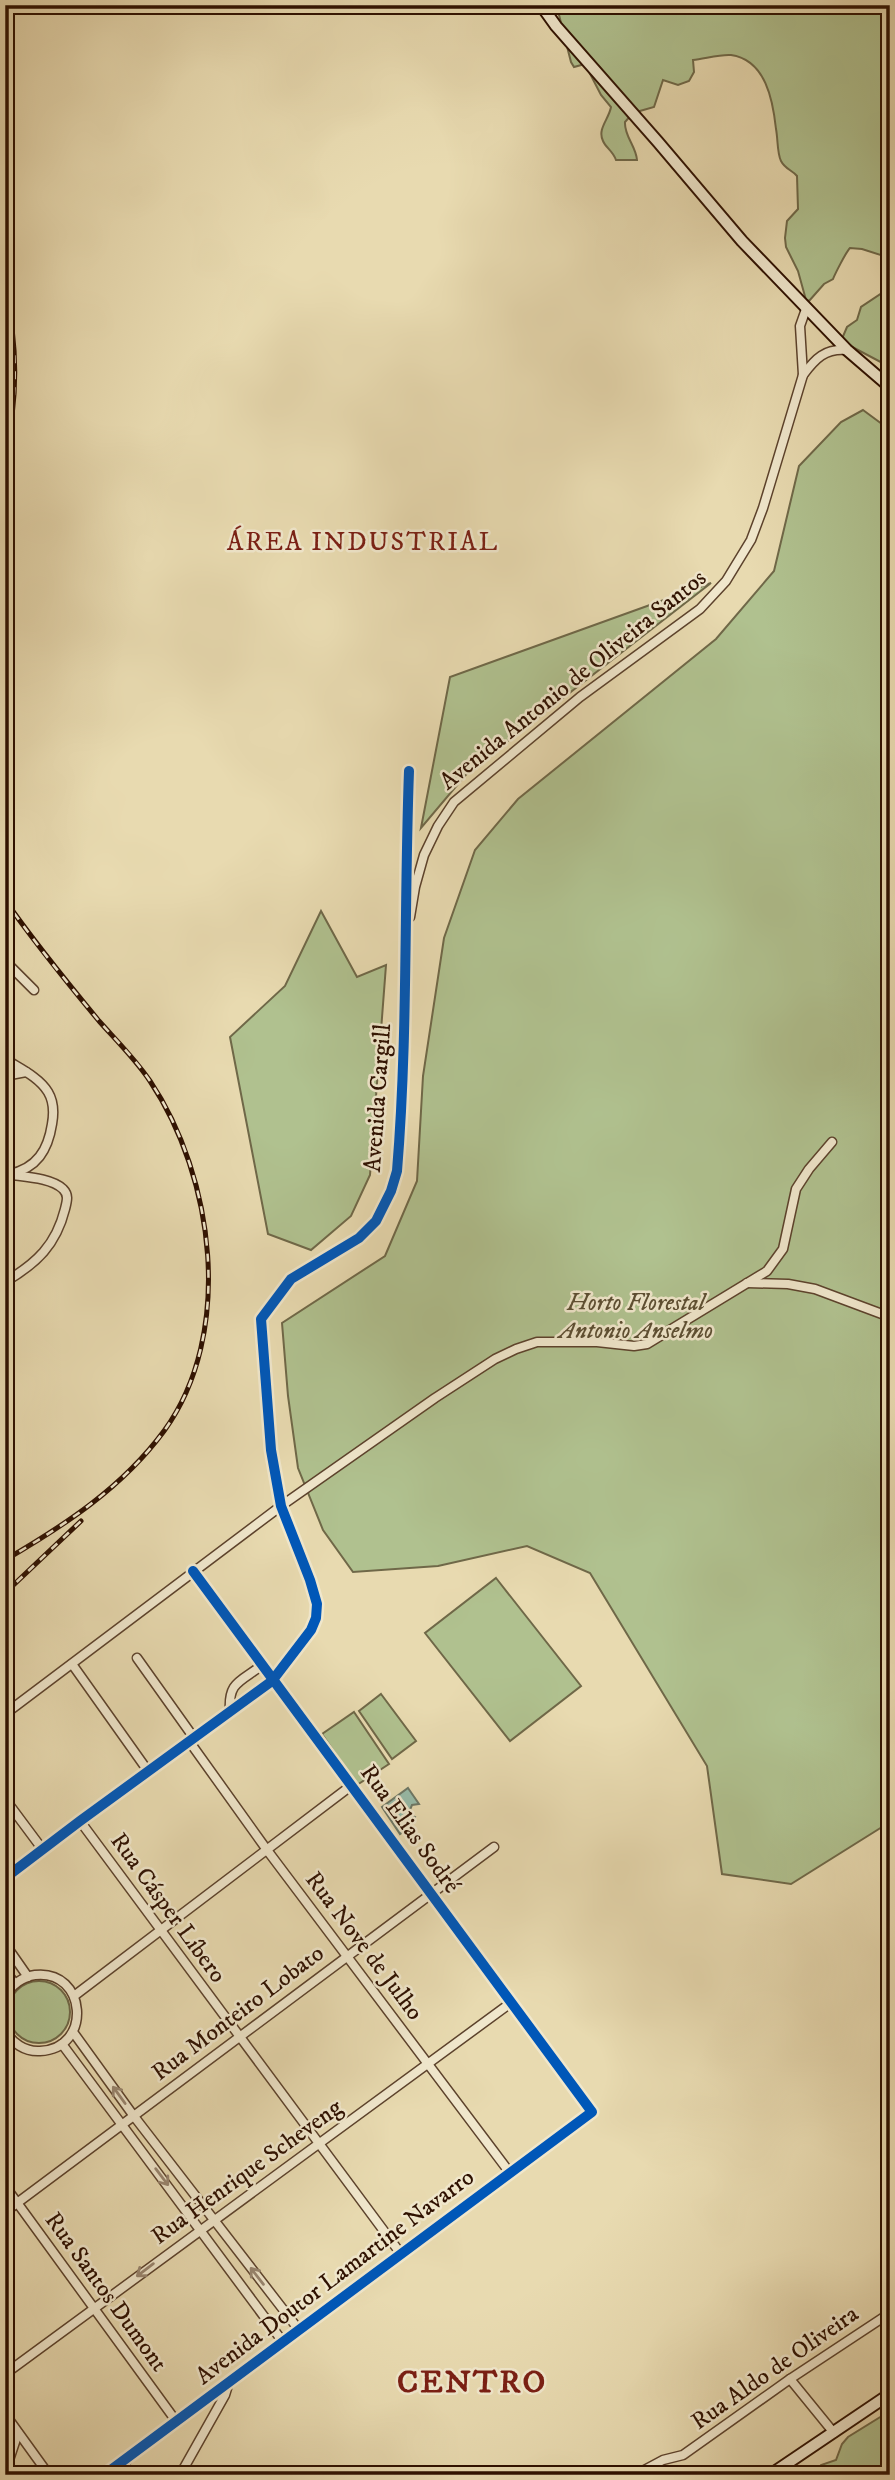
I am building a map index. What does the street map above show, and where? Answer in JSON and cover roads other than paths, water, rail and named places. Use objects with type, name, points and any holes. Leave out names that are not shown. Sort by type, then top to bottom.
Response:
[{"type":"street","points":[[541,5],[556,26],[741,241],[846,350],[890,387]]},
{"type":"street","name":"Avenida Antonio de Oliveira Santos","points":[[407,966],[415,887],[424,855],[454,802],[570,705],[700,609],[726,581],[751,540],[803,375],[800,326],[806,309]]},
{"type":"street","points":[[803,375],[819,356],[833,350],[846,350]]},
{"type":"street","name":"Avenida Cargill","points":[[5,1878],[272,1681],[311,1630],[316,1611],[310,1580],[281,1506],[271,1450],[261,1319],[292,1279],[359,1238],[376,1221],[391,1191],[397,1171],[407,966],[406,857],[409,771]]},
{"type":"street","points":[[5,968],[11,967],[34,990]]},
{"type":"street","points":[[5,1059],[42,1084],[53,1102],[54,1115],[49,1143],[43,1155],[19,1172],[6,1174]]},
{"type":"street","points":[[5,1076],[26,1072]]},
{"type":"street","points":[[5,1714],[281,1506],[435,1398],[495,1360],[537,1342],[597,1342],[634,1346],[647,1343],[767,1271],[783,1249],[796,1189],[832,1142]]},
{"type":"street","points":[[5,1282],[28,1268],[50,1246],[60,1228],[68,1196],[53,1183],[6,1174]]},
{"type":"street","points":[[747,1283],[788,1284],[815,1289],[890,1317]]},
{"type":"street","name":"Rua Elias Sodré","points":[[193,1572],[592,2112]]},
{"type":"street","name":"Rua Nove de Julho","points":[[137,1658],[267,1850],[510,2174]]},
{"type":"street","points":[[72,1664],[148,1771]]},
{"type":"street","points":[[230,1711],[229,1698],[232,1688],[261,1666]]},
{"type":"street","points":[[74,1996],[352,1785]]},
{"type":"street","points":[[5,1799],[43,1850]]},
{"type":"street","name":"Rua Cásper Líbero","points":[[80,1821],[401,2254]]},
{"type":"street","name":"Rua Monteiro Lobato","points":[[5,2212],[494,1847]]},
{"type":"street","points":[[5,1944],[28,1976]]},
{"type":"street","points":[[5,1970],[15,1984]]},
{"type":"street","points":[[5,1996],[15,1984],[28,1976],[50,1976],[60,1980],[74,1996],[78,2008],[73,2032],[62,2044],[50,2050],[37,2052],[9,2044],[5,2030]]},
{"type":"street","name":"Rua Henrique Scheveng","points":[[5,2374],[512,2002]]},
{"type":"street","points":[[73,2032],[133,2115],[299,2330]]},
{"type":"street","points":[[62,2044],[283,2342]]},
{"type":"street","name":"Avenida Doutor Lamartine Navarro","points":[[104,2475],[592,2112]]},
{"type":"street","name":"Rua Santos Dumont","points":[[5,2186],[176,2421]]},
{"type":"street","name":"Rua Aldo de Oliveira","points":[[635,2475],[663,2460],[683,2455],[790,2379],[890,2313]]},
{"type":"street","points":[[790,2379],[834,2433]]},
{"type":"street","points":[[180,2475],[225,2395],[229,2382]]},
{"type":"street","points":[[770,2475],[890,2394]]},
{"type":"street","points":[[5,2414],[50,2475]]},
{"type":"street","points":[[5,2472],[18,2433]]},
{"type":"street","points":[[114,2475],[127,2458]]},
{"type":"railway","points":[[5,292],[12,331],[15,372],[12,413],[5,452]]},
{"type":"railway","points":[[5,900],[62,976],[150,1081],[172,1120],[189,1162],[201,1208],[208,1255],[208,1303],[201,1348],[186,1392],[164,1431],[111,1488],[71,1519],[5,1560]]},
{"type":"railway","points":[[5,1593],[81,1521]]},
{"type":"district","name":"ÁREA INDUSTRIAL","points":[[363,542]]},
{"type":"district","name":"CENTRO","points":[[472,2383]]},
{"type":"park label","name":"Horto Florestal Antonio Anselmo","points":[[636,1317]]}]
